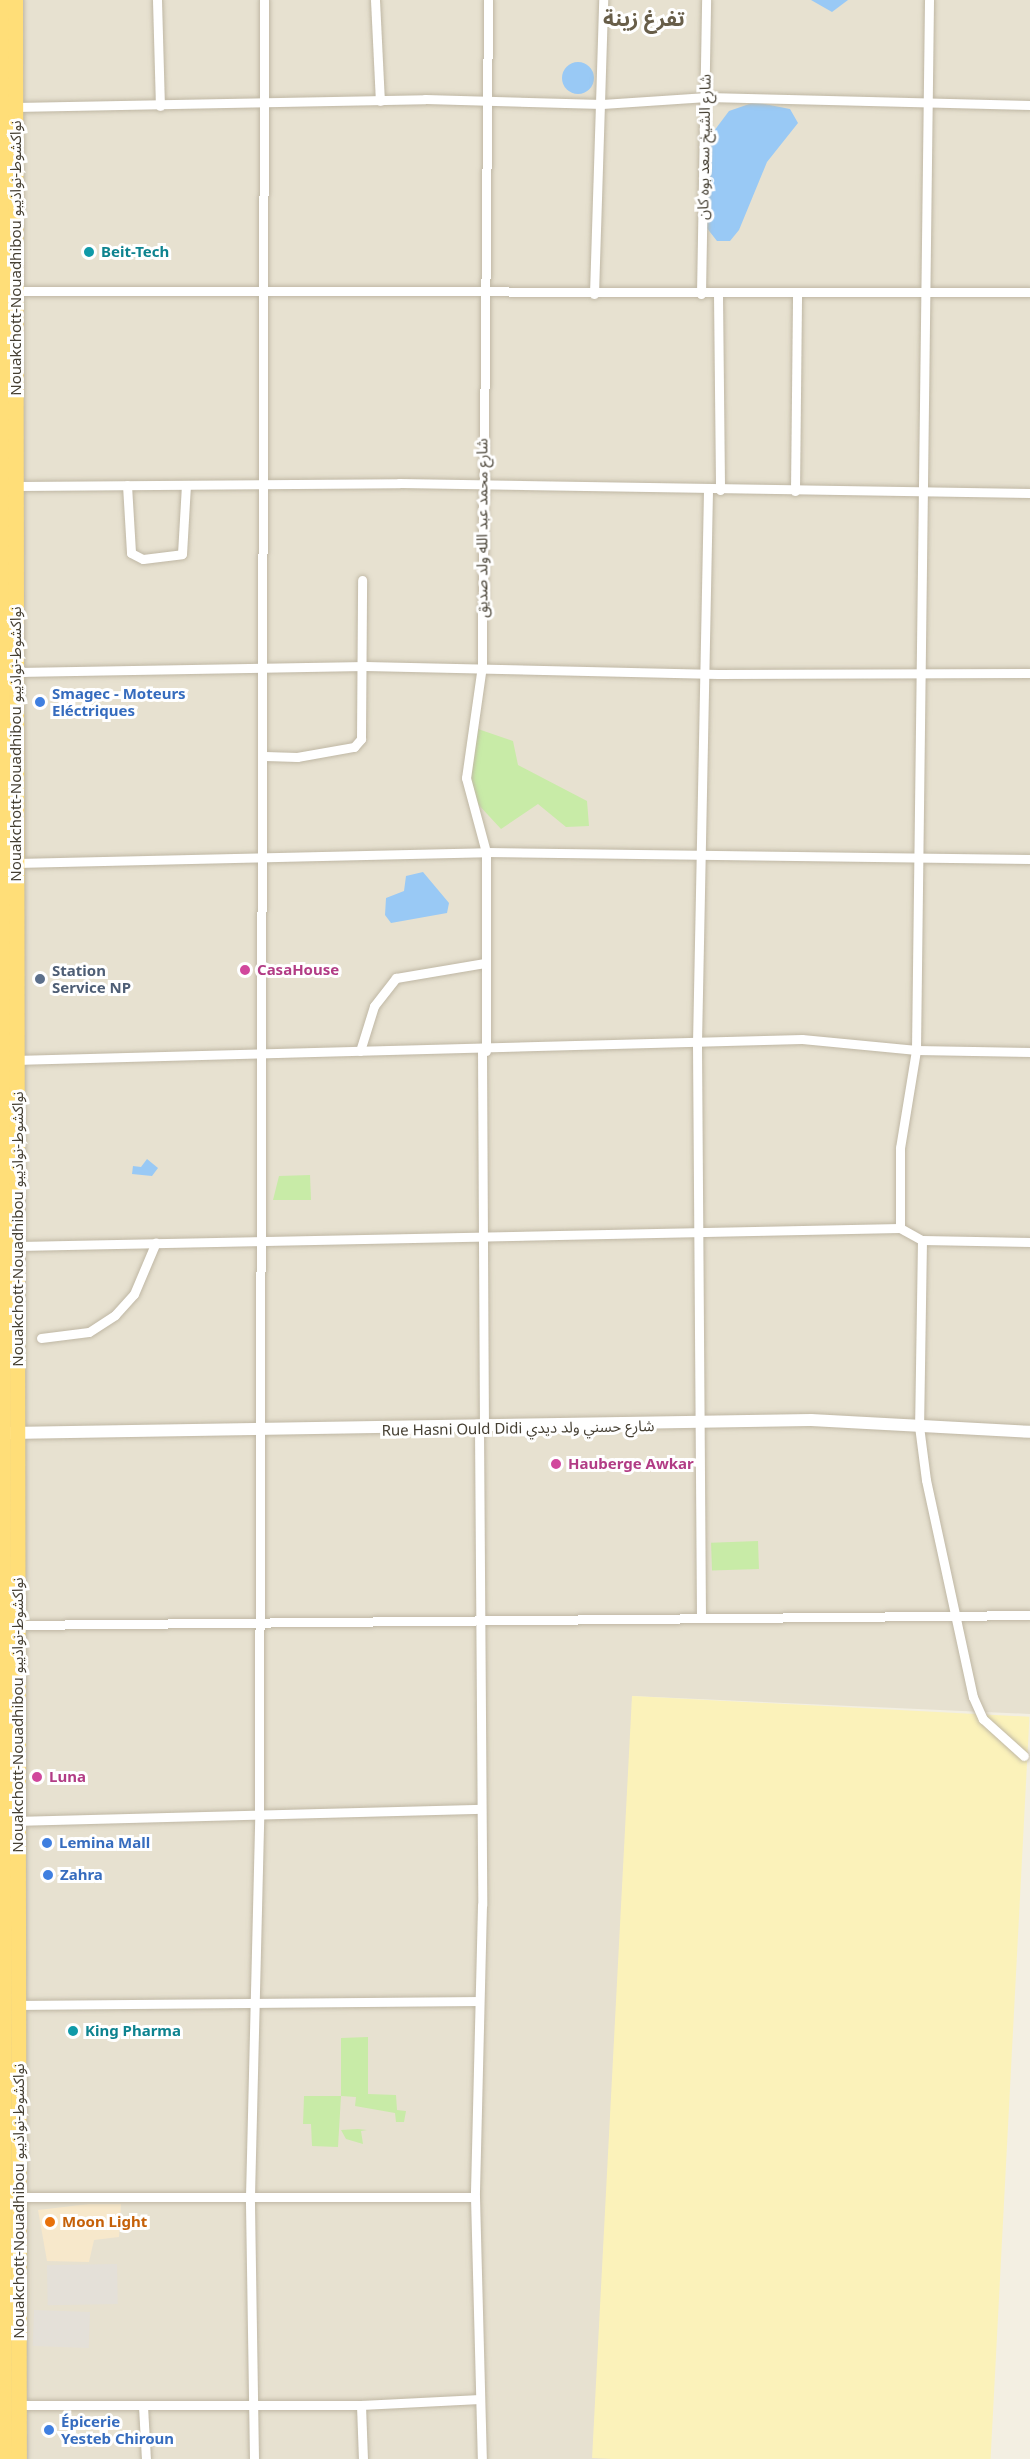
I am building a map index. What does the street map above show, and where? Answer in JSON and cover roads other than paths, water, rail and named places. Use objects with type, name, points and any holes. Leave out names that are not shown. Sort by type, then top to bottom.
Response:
[{"type":"highway","name":"Nouakchott-Nouadhibou نواكشوط-نواذيبو","points":[[1,0],[6,69],[15,107],[17,291],[17,1059],[2,1325],[8,1433]]},
{"type":"highway","name":"Nouakchott-Nouadhibou نواكشوط-نواذيبو","points":[[4,2459],[8,2405],[8,1433],[7,1246],[0,1172],[1,132],[15,0]]},
{"type":"highway","name":"Nouakchott-Nouadhibou نواكشوط-نواذيبو","points":[[8,2405],[19,2459]]},
{"type":"street","points":[[157,0],[160,106]]},
{"type":"street","points":[[254,2459],[251,2406],[250,2196],[252,2006],[259,1815],[258,1052],[265,756],[260,669],[264,0]]},
{"type":"street","points":[[375,0],[380,101]]},
{"type":"street","name":"شارع محمد عبد الله ولد صديق","points":[[482,2459],[474,2197],[486,852],[466,778],[482,666],[481,485],[487,293],[488,0]]},
{"type":"street","points":[[594,294],[602,104],[603,0]]},
{"type":"street","name":"شارع الشيخ سعد بوه كان","points":[[701,294],[706,0]]},
{"type":"street","points":[[900,1228],[900,1148],[916,1050],[915,857],[922,672],[926,292],[931,105],[929,0]]},
{"type":"street","points":[[15,107],[487,100],[602,104],[706,97],[931,105],[1030,105]]},
{"type":"street","points":[[17,291],[594,294],[1030,291]]},
{"type":"street","points":[[795,491],[797,293]]},
{"type":"street","points":[[718,294],[720,490]]},
{"type":"street","points":[[127,485],[131,553],[143,559],[182,554],[186,484]]},
{"type":"street","points":[[17,486],[481,485],[1030,493]]},
{"type":"street","points":[[701,1618],[697,1043],[708,490]]},
{"type":"street","points":[[265,756],[297,757],[354,747],[361,739],[365,666],[362,580]]},
{"type":"street","points":[[17,672],[482,666],[704,674],[1030,673]]},
{"type":"street","points":[[16,863],[486,852],[1030,859]]},
{"type":"street","points":[[360,1051],[374,1006],[396,978],[485,963]]},
{"type":"street","points":[[0,1063],[17,1059],[258,1052],[484,1051],[846,1040],[916,1050],[1030,1053]]},
{"type":"street","points":[[7,1246],[258,1239],[900,1228],[922,1240],[1030,1242]]},
{"type":"street","points":[[922,1240],[919,1426],[956,1615],[973,1697],[983,1719],[1024,1756]]},
{"type":"street","points":[[41,1338],[89,1332],[115,1315],[134,1294],[156,1242]]},
{"type":"street","name":"Rue Hasni Ould Didi شارع حسني ولد ديدي","points":[[8,1433],[258,1433],[699,1425],[811,1420],[1030,1432]]},
{"type":"street","points":[[8,1625],[258,1623],[479,1617],[701,1618],[1030,1615]]},
{"type":"street","points":[[8,1822],[479,1809]]},
{"type":"street","points":[[8,2005],[252,2006],[477,2001]]},
{"type":"street","points":[[7,2197],[474,2197]]},
{"type":"street","points":[[8,2405],[361,2405],[480,2399]]},
{"type":"street","points":[[361,2405],[363,2459]]},
{"type":"street","points":[[143,2406],[146,2459]]},
{"type":"water","points":[[811,0],[848,0],[832,12]]},
{"type":"water","points":[[578,62],[589,67],[594,78],[589,89],[578,94],[567,89],[562,78],[567,67]]},
{"type":"water","points":[[755,102],[790,109],[798,123],[767,162],[739,230],[730,241],[717,241],[706,227],[711,135],[729,111]]},
{"type":"water","points":[[423,872],[449,903],[447,913],[391,923],[385,915],[386,898],[404,891],[406,876]]},
{"type":"water","points":[[147,1159],[158,1168],[152,1176],[132,1174],[133,1166],[141,1167]]},
{"type":"place","name":"Beit-Tech","points":[[89,252]]},
{"type":"place","name":"Smagec - Moteurs Eléctriques","points":[[40,702]]},
{"type":"place","name":"CasaHouse","points":[[245,970]]},
{"type":"place","name":"Station Service NP","points":[[40,979]]},
{"type":"place","name":"Hauberge Awkar","points":[[556,1464]]},
{"type":"place","name":"Luna","points":[[37,1777]]},
{"type":"place","name":"Lemina Mall","points":[[47,1843]]},
{"type":"place","name":"Zahra","points":[[48,1875]]},
{"type":"place","name":"King Pharma","points":[[73,2031]]},
{"type":"place","name":"Moon Light","points":[[50,2222]]},
{"type":"place","name":"Épicerie Yesteb Chiroun","points":[[49,2430]]},
{"type":"district","name":"تفرغ زينة","points":[[644,18]]}]
